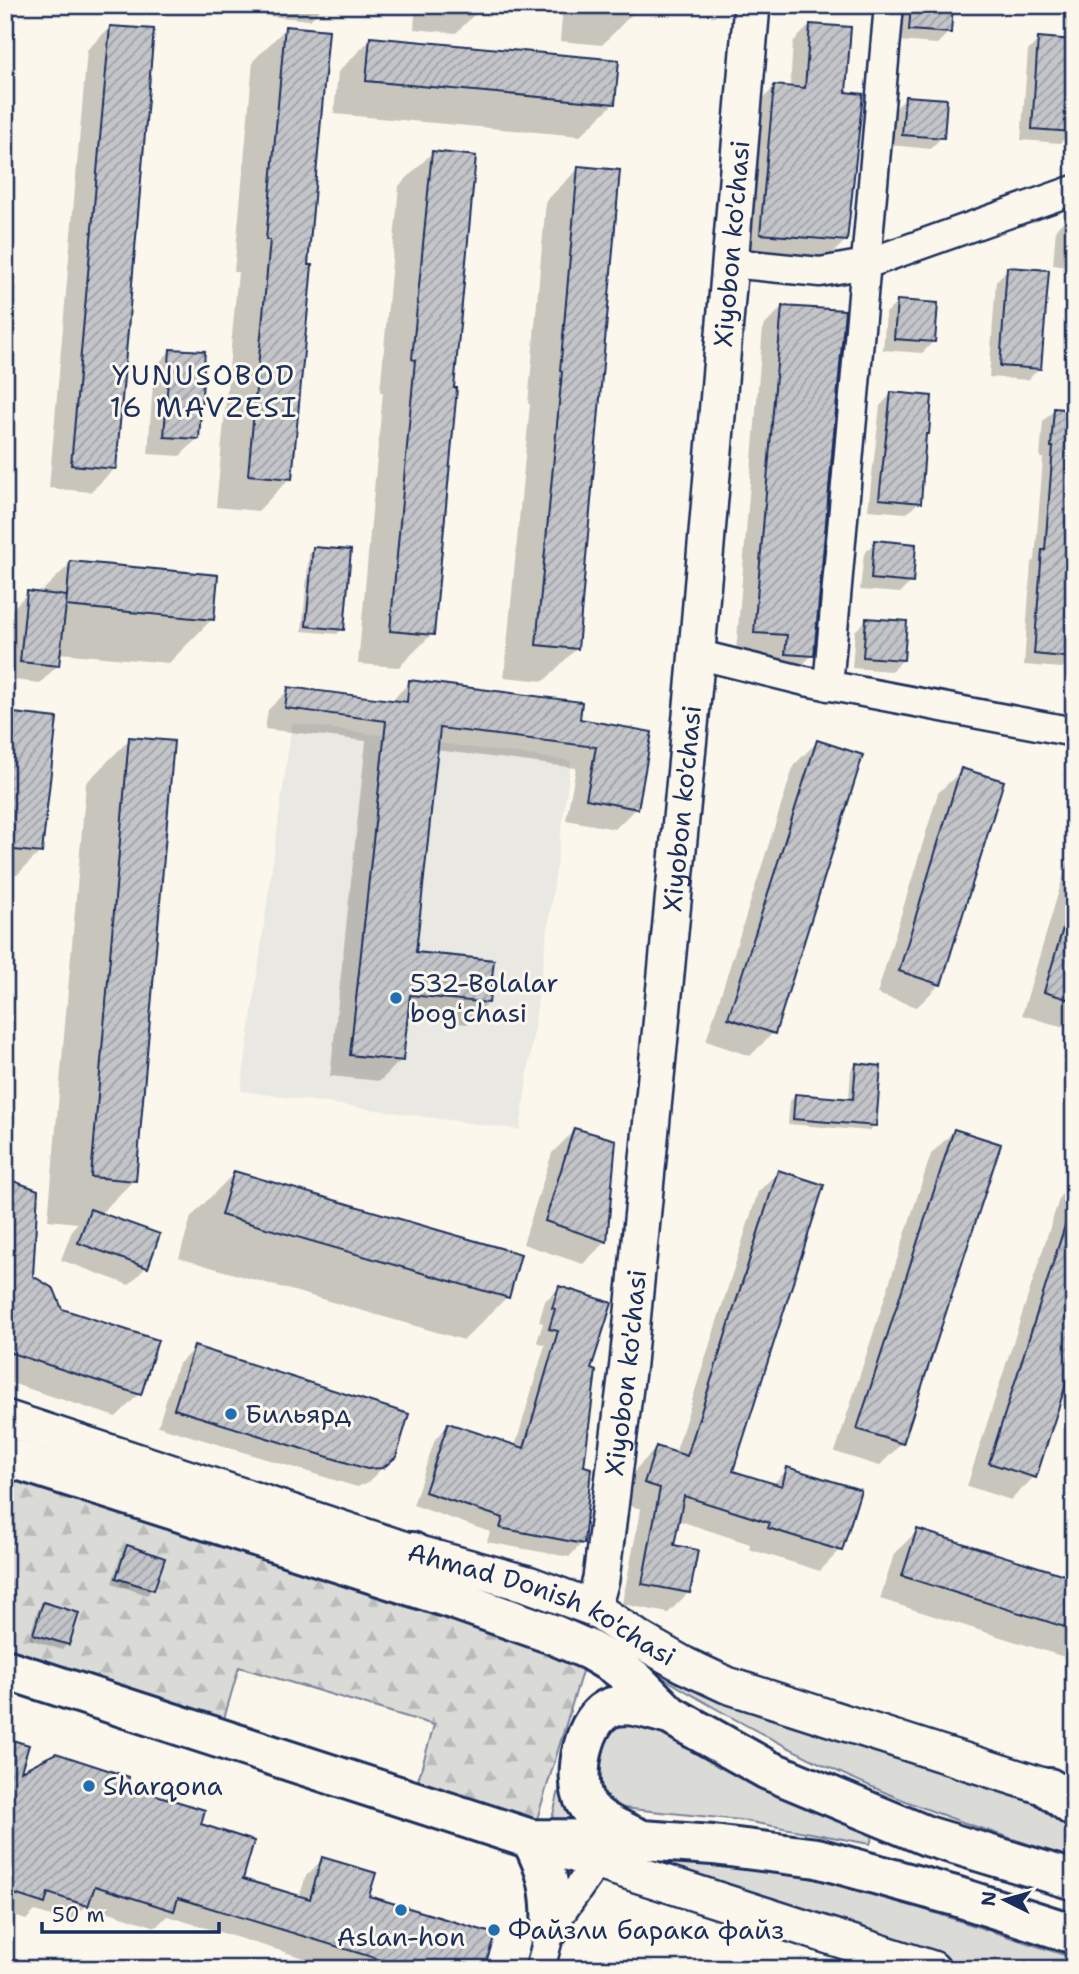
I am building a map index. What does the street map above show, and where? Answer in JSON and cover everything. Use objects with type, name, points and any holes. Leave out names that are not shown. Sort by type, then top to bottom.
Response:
[{"type":"main road","name":"Ahmad Donish ko'chasi","points":[[5,1456],[552,1634],[589,1650],[635,1681],[670,1715],[768,1770],[881,1818],[972,1851],[1074,1880]]},
{"type":"main road","points":[[308,1553],[412,1552]]},
{"type":"main road","name":"Ahmad Donish ko'chasi","points":[[5,1669],[531,1839],[617,1847],[713,1845],[817,1858],[955,1896],[1074,1934]]},
{"type":"main road","name":"Ahmad Donish ko'chasi","points":[[617,1847],[600,1819],[585,1804],[579,1783],[582,1755],[590,1729],[597,1717],[611,1707],[635,1706],[670,1715]]},
{"type":"main road","points":[[531,1839],[549,1882],[551,1927]]},
{"type":"street","name":"Xiyobon ko'chasi","points":[[593,1608],[601,1579],[628,1363],[696,654],[752,5]]},
{"type":"street","points":[[828,686],[889,5]]},
{"type":"street","points":[[730,262],[820,272],[866,264],[1074,190]]},
{"type":"street","points":[[696,654],[828,686],[1074,732]]},
{"type":"street","name":"Ahmad Donish ko'chasi","points":[[5,1418],[412,1552],[528,1584],[593,1608],[653,1647],[727,1685],[1066,1797]]},
{"type":"street","points":[[540,1969],[551,1927],[617,1847]]},
{"type":"street","name":"Ahmad Donish ko'chasi","points":[[617,1847],[932,1969]]},
{"type":"shaded area","name":"532-Bolalar bogʻchasi","points":[[292,723],[571,761],[520,1130],[241,1091]]},
{"type":"green space","points":[[5,1469],[534,1637],[584,1665],[537,1819],[418,1780],[434,1725],[239,1667],[223,1722],[5,1653]]},
{"type":"green space","points":[[609,1644],[1035,1801],[1047,1813],[1074,1830],[1074,1859],[926,1809],[842,1774],[740,1722]]},
{"type":"green space","points":[[635,1715],[744,1778],[810,1810],[873,1835],[870,1844],[740,1820],[612,1807],[598,1796],[595,1782],[604,1733]]},
{"type":"green space","points":[[560,1786],[569,1806],[583,1824],[551,1823]]},
{"type":"green space","points":[[646,1857],[785,1873],[861,1889],[1074,1958],[1074,1969],[971,1969],[648,1866]]},
{"type":"building","points":[[911,5],[953,5],[951,33],[909,30]]},
{"type":"building","points":[[810,24],[851,27],[846,92],[863,94],[847,241],[760,234],[774,85],[805,88]]},
{"type":"building","points":[[110,26],[154,29],[116,469],[71,465]]},
{"type":"building","points":[[285,26],[329,30],[308,265],[312,265],[292,479],[248,475],[270,240],[266,240]]},
{"type":"building","points":[[370,37],[619,60],[615,104],[366,81]]},
{"type":"building","points":[[1038,37],[1074,40],[1074,132],[1032,129]]},
{"type":"building","points":[[905,96],[947,99],[944,138],[902,135]]},
{"type":"building","points":[[432,151],[476,156],[434,635],[390,631]]},
{"type":"building","points":[[578,166],[620,170],[578,649],[536,645]]},
{"type":"building","points":[[1007,267],[1049,270],[1041,369],[1000,366]]},
{"type":"building","points":[[897,300],[938,303],[935,342],[894,339]]},
{"type":"building","points":[[782,306],[845,310],[814,656],[785,654],[787,635],[754,633]]},
{"type":"building","points":[[170,349],[205,351],[199,439],[164,437]]},
{"type":"building","points":[[891,392],[932,396],[921,503],[879,499]]},
{"type":"building","points":[[1054,408],[1074,410],[1074,658],[1034,654],[1042,550],[1045,550]]},
{"type":"building","points":[[874,540],[916,544],[913,583],[871,579]]},
{"type":"building","points":[[313,547],[351,550],[344,630],[306,626]]},
{"type":"building","points":[[70,561],[218,575],[214,620],[66,606]]},
{"type":"building","points":[[27,591],[67,596],[59,666],[20,662]]},
{"type":"building","points":[[866,618],[907,621],[904,660],[863,657]]},
{"type":"building","points":[[409,680],[582,702],[580,719],[652,732],[638,809],[586,799],[596,747],[440,728],[416,952],[494,960],[489,1003],[410,995],[403,1061],[350,1055],[386,721],[285,708],[288,687],[407,702]]},
{"type":"building","points":[[5,712],[57,718],[42,853],[5,849]]},
{"type":"building","points":[[129,737],[174,741],[136,1181],[91,1177]]},
{"type":"building","points":[[817,740],[863,755],[775,1034],[728,1018]]},
{"type":"building","points":[[961,768],[1004,781],[941,985],[899,971]]},
{"type":"building","points":[[1069,908],[1074,909],[1074,1001],[1044,992]]},
{"type":"building","points":[[856,1063],[881,1066],[876,1126],[793,1119],[795,1094],[853,1099]]},
{"type":"building","points":[[574,1128],[616,1140],[607,1242],[545,1221]]},
{"type":"building","points":[[954,1129],[1001,1144],[903,1444],[857,1429]]},
{"type":"building","points":[[778,1170],[824,1185],[733,1471],[782,1486],[787,1467],[861,1490],[842,1551],[768,1528],[770,1523],[684,1496],[674,1545],[698,1550],[690,1593],[642,1584],[660,1488],[644,1483],[656,1446],[687,1456]]},
{"type":"building","points":[[234,1171],[521,1254],[509,1298],[221,1215]]},
{"type":"building","points":[[5,1178],[38,1190],[33,1276],[54,1289],[62,1309],[158,1340],[141,1395],[5,1351]]},
{"type":"building","points":[[90,1209],[160,1234],[148,1268],[78,1243]]},
{"type":"building","points":[[1070,1210],[1074,1211],[1074,1359],[1036,1478],[989,1463]]},
{"type":"building","points":[[559,1286],[612,1303],[591,1369],[596,1371],[584,1466],[591,1468],[584,1544],[500,1528],[503,1518],[425,1492],[448,1423],[524,1448],[558,1331],[549,1329]]},
{"type":"building","points":[[194,1346],[409,1414],[396,1457],[383,1468],[367,1469],[174,1409]]},
{"type":"building","points":[[917,1529],[1074,1578],[1074,1630],[902,1576]]},
{"type":"building","points":[[127,1545],[165,1558],[154,1590],[116,1578]]},
{"type":"building","points":[[43,1602],[79,1613],[69,1645],[33,1634]]},
{"type":"building","points":[[5,1738],[29,1745],[21,1771],[56,1753],[129,1777],[127,1786],[205,1810],[201,1824],[254,1841],[243,1879],[310,1899],[322,1857],[376,1873],[369,1896],[495,1934],[484,1969],[411,1969],[178,1898],[174,1911],[95,1886],[88,1906],[48,1893],[45,1904],[5,1891]]},
{"type":"place","name":"532-Bolalar bogʻchasi","points":[[396,998]]},
{"type":"place","name":"Бильярд","points":[[231,1414]]},
{"type":"place","name":"Sharqona","points":[[89,1786]]},
{"type":"place","name":"Aslan-hon","points":[[401,1910]]},
{"type":"place","name":"Файзли барака файз","points":[[494,1930]]},
{"type":"district","name":"YUNUSOBOD 16 MAVZESI","points":[[204,391]]}]
